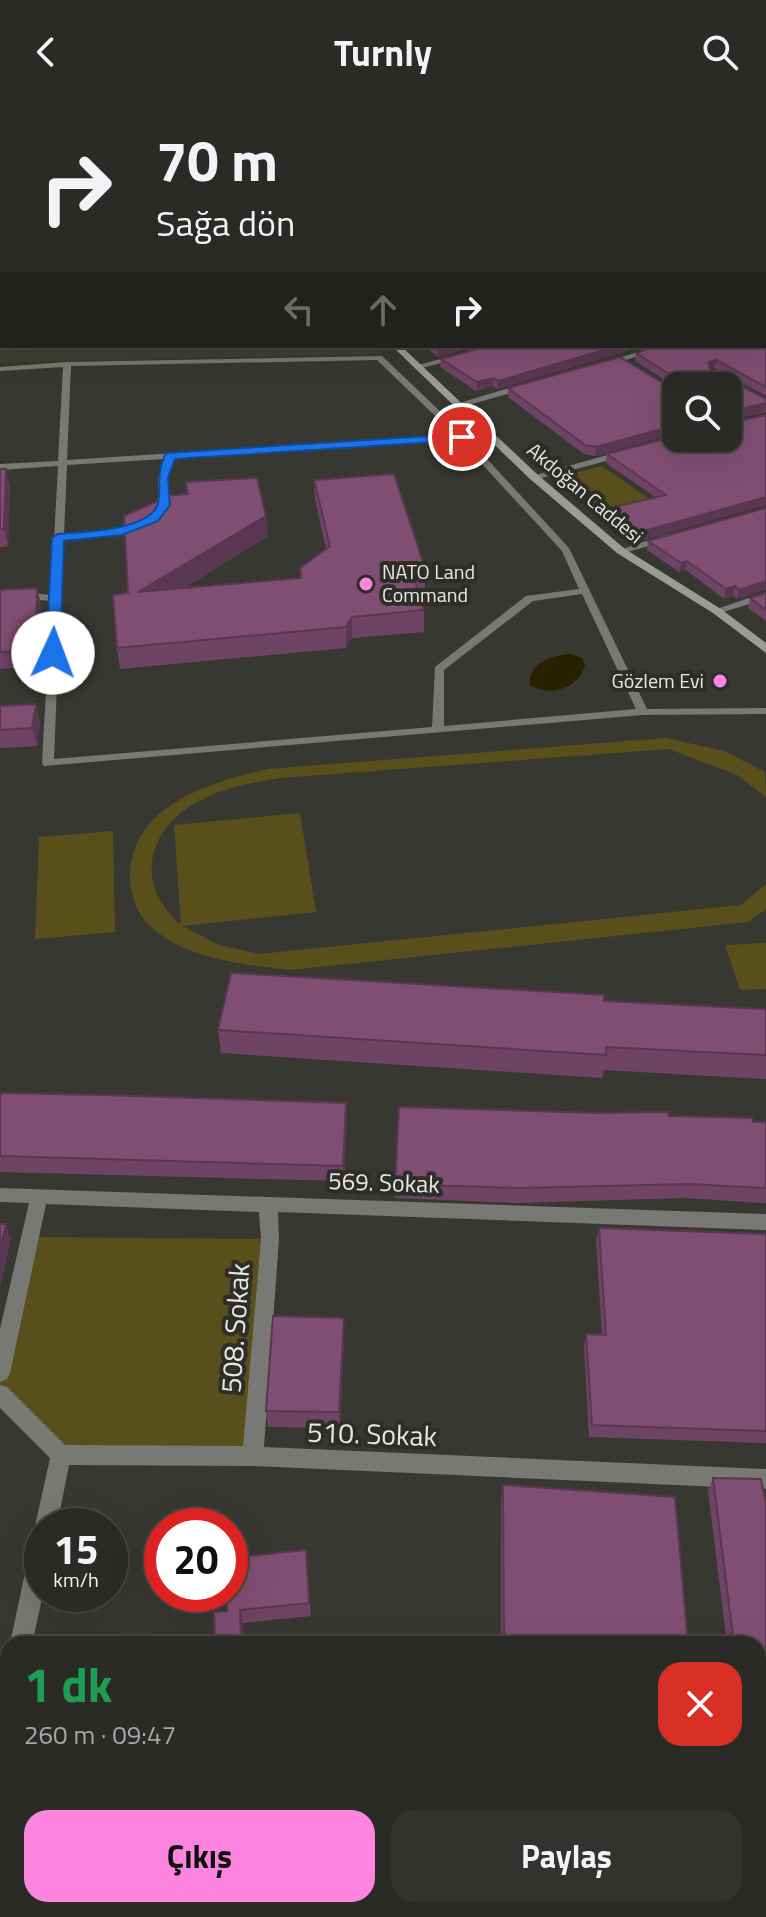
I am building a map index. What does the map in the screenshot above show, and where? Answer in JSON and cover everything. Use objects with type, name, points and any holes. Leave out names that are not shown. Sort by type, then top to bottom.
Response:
[{"type":"main road","name":"Akdoğan Caddesi","points":[[398,348],[461,404],[534,477],[621,551],[717,611],[766,649]]},
{"type":"street","points":[[418,366],[493,348]]},
{"type":"street","points":[[592,368],[645,348]]},
{"type":"street","points":[[621,359],[632,367]]},
{"type":"street","points":[[461,404],[534,384]]},
{"type":"street","points":[[534,477],[637,450]]},
{"type":"street","points":[[621,551],[679,534]]},
{"type":"street","points":[[717,611],[766,595]]},
{"type":"street","name":"569. Sokak","points":[[0,1195],[766,1222]]},
{"type":"street","points":[[0,1373],[39,1197]]},
{"type":"street","name":"508. Sokak","points":[[253,1456],[270,1239],[268,1203]]},
{"type":"street","points":[[0,1394],[61,1455],[50,1508]]},
{"type":"street","name":"510. Sokak","points":[[61,1455],[253,1456],[766,1479]]},
{"type":"street","points":[[23,1636],[28,1612]]},
{"type":"lane","points":[[0,369],[67,364],[379,358],[462,437],[566,550],[643,712]]},
{"type":"lane","points":[[67,364],[48,763],[643,712],[766,711]]},
{"type":"lane","points":[[0,467],[462,437]]},
{"type":"lane","points":[[58,538],[122,532],[154,518],[164,505],[162,478],[170,456]]},
{"type":"lane","points":[[438,730],[439,669],[530,598],[586,591]]},
{"type":"lane","points":[[0,593],[55,598]]},
{"type":"shaded area","points":[[0,348],[374,348],[381,354],[0,362]]},
{"type":"shaded area","points":[[602,466],[651,500],[604,513],[557,478]]},
{"type":"shaded area","points":[[571,654],[582,658],[585,666],[576,680],[562,689],[554,690],[530,685],[530,677],[537,666],[549,658]]},
{"type":"shaded area","points":[[666,738],[724,751],[765,772],[766,797],[737,775],[669,749],[280,778],[220,792],[183,811],[168,825],[158,841],[152,875],[156,892],[181,925],[174,825],[300,813],[316,912],[182,926],[219,945],[259,954],[741,905],[766,884],[766,909],[748,922],[290,970],[217,959],[182,947],[146,922],[133,897],[130,877],[134,853],[143,832],[158,815],[177,801],[222,781],[268,769]]},
{"type":"shaded area","points":[[113,831],[115,932],[35,939],[39,837]]},
{"type":"shaded area","points":[[766,943],[766,989],[740,990],[725,945]]},
{"type":"shaded area","points":[[30,1237],[270,1239],[253,1456],[61,1455],[0,1394],[0,1373]]},
{"type":"building","points":[[480,348],[611,348],[498,381],[494,378],[477,382],[441,359]]},
{"type":"building","points":[[650,348],[766,349],[766,387],[716,360],[709,362],[710,370],[714,372],[666,372],[636,353]]},
{"type":"building","points":[[620,357],[662,382],[662,429],[596,447],[585,445],[508,388]]},
{"type":"building","points":[[742,387],[766,399],[766,403],[742,409]]},
{"type":"building","points":[[766,415],[766,497],[637,533],[605,509],[666,495],[607,454],[662,440],[662,452],[742,452],[742,420]]},
{"type":"building","points":[[0,469],[6,469],[4,529],[0,529]]},
{"type":"building","points":[[394,474],[425,568],[411,569],[424,610],[352,617],[346,627],[117,648],[113,595],[128,593],[124,516],[156,502],[162,496],[188,494],[186,482],[257,478],[266,516],[138,592],[301,578],[300,568],[330,546],[314,480]]},
{"type":"building","points":[[766,508],[766,581],[739,590],[735,586],[726,589],[687,561],[681,563],[648,541]]},
{"type":"building","points":[[37,588],[36,650],[0,652],[0,590]]},
{"type":"building","points":[[766,593],[766,610],[750,598]]},
{"type":"building","points":[[36,704],[32,728],[0,730],[0,706]]},
{"type":"building","points":[[231,973],[604,995],[604,1001],[766,1009],[766,1055],[606,1047],[606,1055],[218,1030]]},
{"type":"building","points":[[0,1093],[346,1103],[343,1166],[0,1156]]},
{"type":"building","points":[[399,1107],[668,1112],[669,1116],[752,1118],[753,1122],[766,1122],[766,1188],[689,1184],[519,1188],[395,1184]]},
{"type":"building","points":[[0,1224],[6,1224],[0,1249]]},
{"type":"building","points":[[599,1228],[766,1234],[766,1431],[592,1425],[586,1334],[606,1335]]},
{"type":"building","points":[[273,1316],[344,1318],[339,1412],[266,1411]]},
{"type":"building","points":[[713,1478],[761,1479],[766,1503],[766,1636],[733,1636]]},
{"type":"building","points":[[503,1485],[675,1497],[687,1636],[504,1636]]},
{"type":"building","points":[[306,1550],[309,1603],[248,1609],[248,1556]]},
{"type":"building","points":[[214,1612],[240,1612],[241,1636],[215,1636]]},
{"type":"place","name":"NATO Land Command","points":[[366,584]]},
{"type":"place","name":"Gözlem Evi","points":[[720,681]]},
{"type":"route","points":[[53,653],[58,538],[122,532],[154,518],[164,505],[162,478],[170,456],[462,437]]}]
